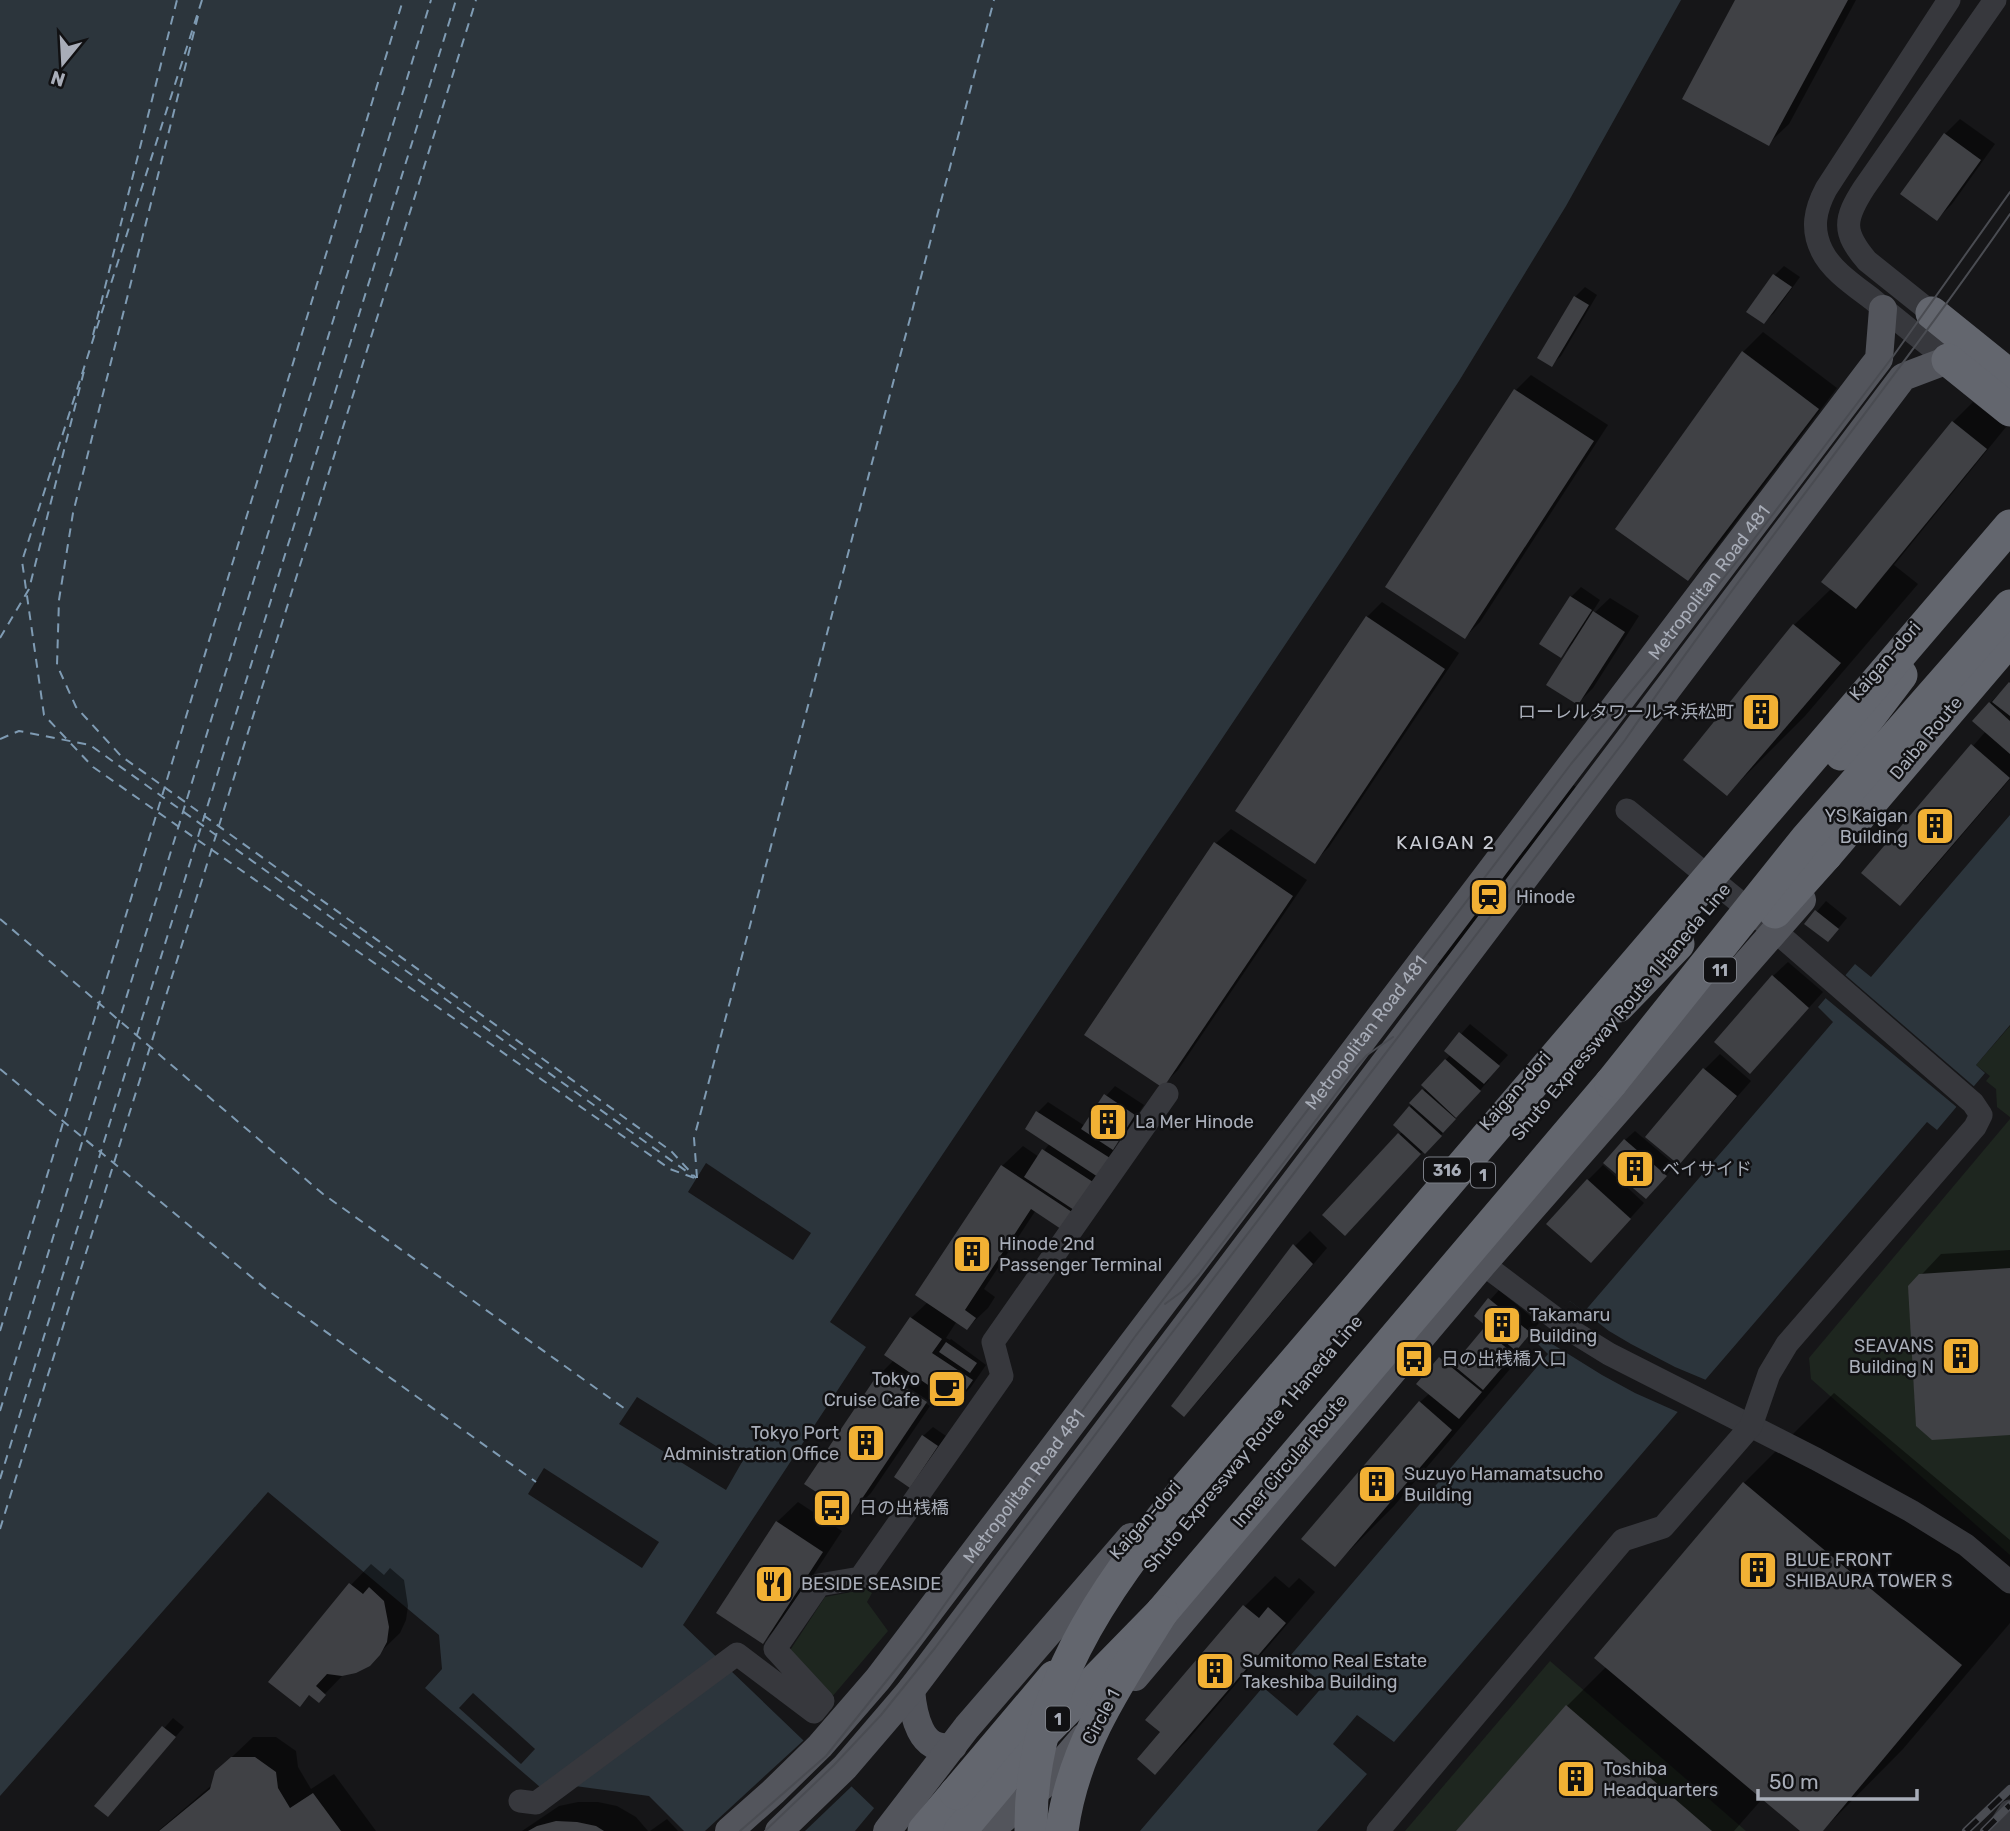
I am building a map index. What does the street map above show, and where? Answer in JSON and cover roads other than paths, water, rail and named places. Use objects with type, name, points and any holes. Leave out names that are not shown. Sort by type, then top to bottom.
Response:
[{"type":"highway","points":[[1932,313],[2010,376]]},
{"type":"highway","points":[[1948,360],[2010,410]]},
{"type":"highway","points":[[1455,1173],[2010,526]]},
{"type":"highway","points":[[1841,754],[2010,532]]},
{"type":"highway","name":"Shuto Expressway Route 1 Haneda Line","points":[[924,1831],[2010,558]]},
{"type":"highway","name":"Shuto Expressway Route 1 Haneda Line","points":[[1611,1083],[1807,838],[2010,606]]},
{"type":"highway","name":"Daiba Route","points":[[1611,1083],[1817,865],[2010,639]]},
{"type":"highway","points":[[1455,1173],[1678,944]]},
{"type":"highway","name":"Inner Circular Route","points":[[960,1831],[1032,1745],[1162,1612],[1611,1083]]},
{"type":"highway","name":"Shuto Expressway Route 1 Haneda Line","points":[[1031,1831],[1035,1776],[1047,1722],[1066,1667],[1095,1611],[1123,1569],[1184,1491],[1455,1173]]},
{"type":"highway","name":"Circle 1","points":[[1062,1831],[1069,1791],[1086,1742],[1112,1693],[1162,1612]]},
{"type":"main road","name":"Metropolitan Road 481","points":[[729,1831],[820,1746],[878,1679],[1879,359],[1883,309]]},
{"type":"main road","name":"Metropolitan Road 481","points":[[779,1831],[845,1766],[911,1689],[1903,377],[1948,360]]},
{"type":"main road","name":"Kaigan-dori","points":[[888,1830],[976,1717],[2010,516]]},
{"type":"main road","points":[[989,1831],[1041,1787],[1483,1264],[1775,931],[2010,656]]},
{"type":"main road","points":[[911,1689],[913,1713],[925,1737],[934,1746],[953,1746]]},
{"type":"street","points":[[1948,360],[1853,285],[1823,254],[1816,238],[1815,223],[1817,206],[1837,170],[1949,0]]},
{"type":"street","points":[[1932,313],[1867,261],[1848,229],[1848,216],[1864,188],[1989,10]]},
{"type":"street","points":[[1378,1831],[1623,1540],[1663,1527],[1751,1426],[1769,1374],[1787,1344],[1979,1121],[1981,1115],[1979,1109],[1967,1098],[1775,931],[1627,810]]},
{"type":"street","points":[[520,1801],[536,1803],[742,1662],[814,1712],[823,1701],[775,1648],[819,1585],[860,1578],[1002,1376],[993,1342],[1167,1094]]},
{"type":"street","points":[[1483,1264],[1574,1333],[1609,1354],[1912,1511],[1966,1545],[2010,1582]]},
{"type":"street","points":[[1997,1831],[2010,1811]]},
{"type":"tram line","points":[[740,1831],[826,1756],[921,1638],[1134,1338],[1571,764],[1742,555],[1894,355],[2010,192]]},
{"type":"tram line","points":[[765,1831],[834,1765],[881,1715],[935,1648],[1155,1355],[1625,740],[2010,214]]},
{"type":"tram line","points":[[1165,1304],[1199,1274],[1357,1066],[1367,1055],[1393,1037]]},
{"type":"railway","points":[[1966,1831],[2010,1789]]},
{"type":"railway","points":[[1984,1831],[2010,1805]]},
{"type":"place","name":"ローレルタワールネ浜松町","points":[[1761,712]]},
{"type":"place","name":"YS Kaigan Building","points":[[1935,826]]},
{"type":"place","name":"Hinode","points":[[1489,897]]},
{"type":"place","name":"La Mer Hinode","points":[[1108,1122]]},
{"type":"place","name":"ベイサイド","points":[[1635,1169]]},
{"type":"place","name":"Hinode 2nd Passenger Terminal","points":[[972,1254]]},
{"type":"place","name":"Takamaru Building","points":[[1502,1325]]},
{"type":"place","name":"SEAVANS Building N","points":[[1961,1356]]},
{"type":"place","name":"日の出桟橋入口","points":[[1414,1359]]},
{"type":"place","name":"Tokyo Cruise Cafe","points":[[947,1389]]},
{"type":"place","name":"Tokyo Port Administration Office","points":[[866,1443]]},
{"type":"place","name":"Suzuyo Hamamatsucho Building","points":[[1377,1484]]},
{"type":"place","name":"日の出桟橋","points":[[832,1508]]},
{"type":"place","name":"BLUE FRONT SHIBAURA TOWER S","points":[[1758,1570]]},
{"type":"place","name":"BESIDE SEASIDE","points":[[774,1584]]},
{"type":"place","name":"Sumitomo Real Estate Takeshiba Building","points":[[1215,1671]]},
{"type":"place","name":"Toshiba Headquarters","points":[[1576,1779]]},
{"type":"district","name":"KAIGAN 2","points":[[1446,842]]}]
